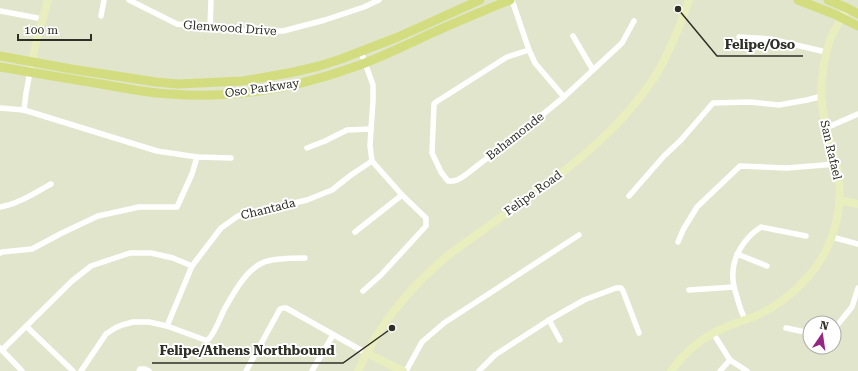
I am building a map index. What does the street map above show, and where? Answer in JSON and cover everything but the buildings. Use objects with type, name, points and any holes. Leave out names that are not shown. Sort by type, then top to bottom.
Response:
[{"type":"main road","name":"Oso Parkway","points":[[0,56],[136,79],[178,84],[243,81],[319,66],[361,52],[398,38],[480,0]]},
{"type":"main road","name":"Oso Parkway","points":[[0,67],[134,90],[169,94],[191,95],[240,93],[270,89],[319,78],[366,63],[468,17],[511,0]]},
{"type":"main road","points":[[798,0],[819,7],[858,26]]},
{"type":"main road","points":[[828,0],[848,8],[858,14]]},
{"type":"street","points":[[24,110],[37,38],[48,0]]},
{"type":"street","points":[[101,16],[104,0]]},
{"type":"street","name":"Glenwood Drive","points":[[129,0],[177,24],[248,31],[283,31],[325,20],[364,7],[379,0]]},
{"type":"street","points":[[210,28],[211,0]]},
{"type":"street","points":[[511,0],[535,63],[564,97]]},
{"type":"street","name":"Felipe Road","points":[[358,371],[366,353],[390,316],[410,291],[437,265],[466,242],[582,158],[632,107],[655,75],[668,52],[689,0]]},
{"type":"street","name":"San Rafael","points":[[671,371],[683,356],[699,342],[726,326],[760,314],[796,290],[821,259],[827,248],[832,237],[840,200],[836,164],[823,113],[822,86],[826,52],[831,38],[848,8]]},
{"type":"street","points":[[0,11],[43,19]]},
{"type":"street","name":"Bahamonde","points":[[529,50],[507,57],[434,104],[432,153],[441,172],[448,181],[458,180],[468,173],[520,134],[564,97],[622,43],[634,21]]},
{"type":"street","points":[[573,36],[593,70]]},
{"type":"street","points":[[739,37],[770,39],[826,52]]},
{"type":"street","points":[[361,52],[373,85],[370,146],[372,161],[402,195],[426,218],[426,226],[363,291]]},
{"type":"street","points":[[629,196],[713,103],[750,102],[779,105],[822,96]]},
{"type":"street","points":[[0,108],[24,110],[157,151],[197,156],[231,158]]},
{"type":"street","points":[[826,128],[858,114]]},
{"type":"street","points":[[307,148],[326,141],[347,130],[371,130]]},
{"type":"street","points":[[0,253],[32,249],[98,216],[139,207],[177,207],[192,174],[197,156]]},
{"type":"street","name":"Chantada","points":[[167,326],[192,266],[221,228],[238,216],[307,200],[332,190],[372,161]]},
{"type":"street","points":[[678,242],[682,230],[697,207],[740,166],[787,168],[836,164]]},
{"type":"street","points":[[0,206],[14,204],[51,184]]},
{"type":"street","points":[[355,232],[402,195]]},
{"type":"street","points":[[840,200],[858,204]]},
{"type":"street","points":[[746,320],[740,309],[734,287],[733,268],[737,254],[746,240],[761,227],[806,236]]},
{"type":"street","points":[[246,371],[280,309],[286,308],[366,353],[404,371],[422,342],[444,323],[579,235]]},
{"type":"street","points":[[832,237],[858,244]]},
{"type":"street","points":[[22,371],[1,349],[72,281],[91,266],[130,253],[151,253],[174,258],[192,266]]},
{"type":"street","points":[[737,254],[767,266]]},
{"type":"street","points":[[81,371],[106,334],[115,328],[133,322],[149,322],[167,326],[208,340],[236,289],[250,271],[268,261],[287,258],[305,258]]},
{"type":"street","points":[[689,290],[734,287]]},
{"type":"street","points":[[479,371],[495,355],[549,320],[584,300],[616,288],[621,288],[624,291],[639,333]]},
{"type":"street","points":[[842,319],[852,307],[858,288]]},
{"type":"street","points":[[549,320],[560,340]]},
{"type":"street","points":[[26,326],[72,371]]},
{"type":"street","points":[[786,328],[802,331]]},
{"type":"street","points":[[713,333],[730,360],[747,371]]},
{"type":"street","points":[[312,371],[333,334]]},
{"type":"street","points":[[720,371],[730,360]]},
{"type":"street","points":[[139,371],[140,369],[149,371]]},
{"type":"place","name":"Felipe/Oso","points":[[678,9]]},
{"type":"place","name":"Felipe/Athens Northbound","points":[[392,328]]}]
